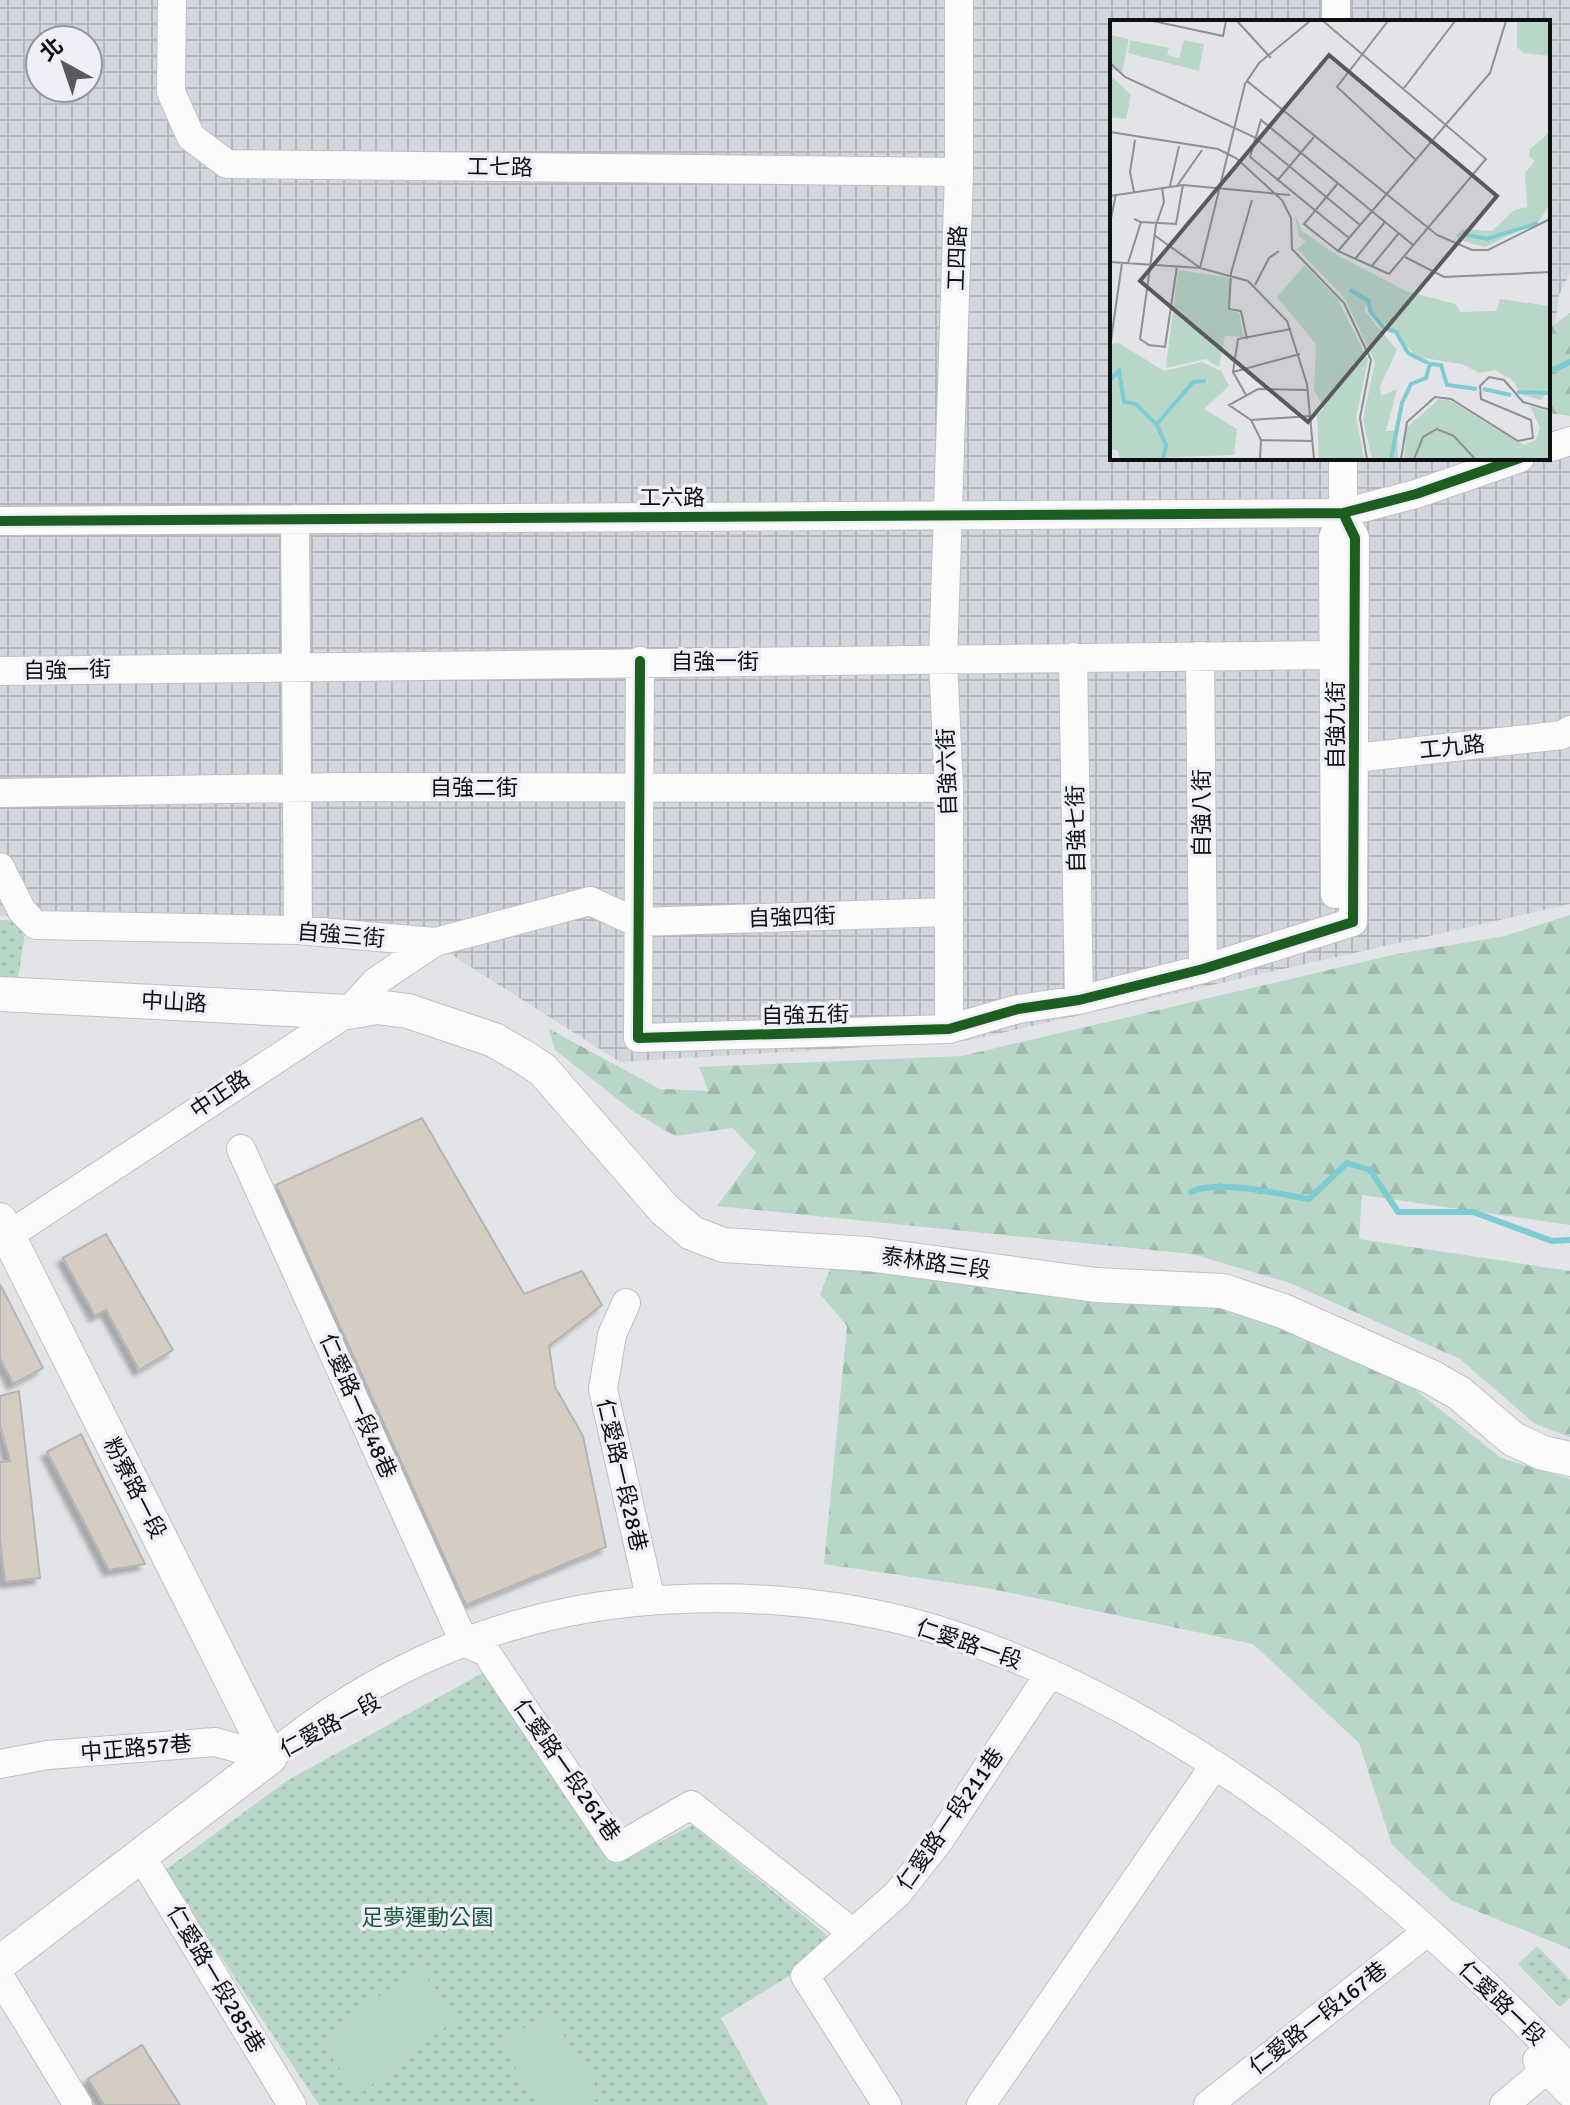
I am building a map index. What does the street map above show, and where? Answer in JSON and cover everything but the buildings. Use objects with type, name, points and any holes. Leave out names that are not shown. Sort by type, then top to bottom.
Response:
[{"type":"main road","name":"中山路","points":[[0,994],[348,1012]]},
{"type":"main road","name":"泰林路三段","points":[[348,1012],[377,1007],[408,1011],[494,1040],[525,1058],[543,1070],[664,1209],[692,1233],[723,1245],[868,1254],[1096,1285],[1223,1291],[1283,1311],[1431,1377],[1459,1393],[1513,1439],[1543,1453],[1570,1459]]},
{"type":"main road","name":"粉寮路一段","points":[[3,1232],[270,1757]]},
{"type":"main road","name":"仁愛路一段","points":[[0,1963],[270,1757]]},
{"type":"street","name":"工七路","points":[[172,0],[171,92],[191,137],[227,164],[959,172]]},
{"type":"street","name":"工四路","points":[[950,515],[959,172],[959,0]]},
{"type":"street","points":[[1550,447],[1570,441]]},
{"type":"street","points":[[1343,460],[1343,513]]},
{"type":"street","name":"工六路","points":[[0,521],[1343,513],[1416,494],[1514,460]]},
{"type":"street","name":"自強九街","points":[[1343,513],[1333,538],[1333,655],[1344,759]]},
{"type":"street","name":"自強九街","points":[[1336,927],[1355,538],[1343,513]]},
{"type":"street","name":"自強六街","points":[[949,1029],[949,788],[943,661],[950,515]]},
{"type":"street","points":[[295,519],[298,930]]},
{"type":"street","name":"自強一街","points":[[0,671],[296,665],[1333,655]]},
{"type":"street","name":"自強八街","points":[[1200,656],[1203,969]]},
{"type":"street","name":"自強七街","points":[[1073,657],[1079,1000]]},
{"type":"street","name":"自強五街","points":[[640,661],[636,922],[638,1038],[949,1029],[1018,1009],[1079,1000],[1203,969],[1336,927]]},
{"type":"street","name":"工九路","points":[[1344,759],[1562,735],[1570,730]]},
{"type":"street","name":"自強二街","points":[[0,793],[297,788],[949,788]]},
{"type":"street","name":"自強三街","points":[[0,867],[22,911],[36,925],[298,930],[435,942],[590,901],[636,922]]},
{"type":"street","name":"自強四街","points":[[636,922],[948,912]]},
{"type":"street","name":"中正路","points":[[3,1232],[348,1012],[375,982],[435,942]]},
{"type":"street","name":"仁愛路一段48巷","points":[[241,1149],[475,1647]]},
{"type":"street","name":"仁愛路一段28巷","points":[[626,1303],[612,1335],[603,1389],[651,1601]]},
{"type":"street","name":"仁愛路一段","points":[[475,1647],[525,1620],[594,1606],[651,1601],[783,1602],[861,1612],[953,1636],[1045,1680],[1305,1830],[1559,2065],[1570,2093]]},
{"type":"street","name":"仁愛路一段","points":[[270,1757],[317,1717],[376,1681],[475,1647],[623,1621],[695,1617],[772,1618],[899,1637],[1045,1680]]},
{"type":"street","name":"仁愛路一段261巷","points":[[475,1647],[617,1848],[691,1805],[853,1933]]},
{"type":"street","name":"仁愛路一段211巷","points":[[887,2105],[805,1976],[898,1893],[939,1841],[1045,1680]]},
{"type":"street","name":"中正路57巷","points":[[0,1764],[48,1755],[215,1742],[270,1757]]},
{"type":"street","points":[[981,2105],[1210,1774]]},
{"type":"street","name":"仁愛路一段285巷","points":[[140,1854],[292,2105]]},
{"type":"street","name":"仁愛路一段167巷","points":[[1208,2105],[1421,1937]]},
{"type":"street","points":[[0,1977],[78,2105]]},
{"type":"street","points":[[1504,2105],[1559,2065]]},
{"type":"shaded area","points":[[0,0],[1570,0],[1570,273],[1559,295],[1550,360],[1550,20],[1110,20],[1110,460],[1550,460],[1550,431],[1570,428],[1570,904],[965,1041],[620,1062],[405,925],[0,916]]},
{"type":"green space","points":[[1570,313],[1570,416],[1550,413],[1550,328]]},
{"type":"green space","points":[[1570,915],[1570,1225],[1362,1195],[1359,1239],[1570,1271],[1570,1437],[1535,1424],[1460,1359],[1290,1283],[1192,1254],[717,1206],[756,1153],[733,1128],[675,1136],[634,1112],[555,1050],[549,1029],[660,1089],[708,1091],[699,1067],[962,1056],[1397,954],[1505,936]]},
{"type":"green space","points":[[0,920],[27,921],[18,978],[0,978]]},
{"type":"green space","points":[[834,1260],[1217,1299],[1397,1375],[1501,1458],[1570,1479],[1570,1949],[1452,1901],[1392,1845],[1359,1743],[1253,1644],[987,1588],[824,1564],[847,1326],[820,1294]]},
{"type":"green space","name":"足夢運動公園","points":[[488,1670],[617,1864],[692,1825],[828,1936],[794,1973],[721,2018],[768,2105],[319,2105],[164,1871],[288,1780]]},
{"type":"green space","points":[[1537,1946],[1570,1980],[1570,1998],[1560,2007],[1518,1964]]},
{"type":"green space","points":[[418,1966],[458,2017],[360,2094],[320,2043]]},
{"type":"green space","points":[[549,2012],[602,2096],[587,2105],[538,2105],[500,2043]]},
{"type":"waterway","points":[[1555,369],[1570,362]]},
{"type":"waterway","points":[[1191,1192],[1203,1188],[1233,1187],[1309,1199],[1347,1163],[1370,1170],[1398,1212],[1473,1212],[1552,1241],[1570,1240]]},
{"type":"cycle path","points":[[0,521],[1343,513],[1416,494],[1514,460]]},
{"type":"cycle path","points":[[640,661],[638,1038],[949,1029],[1018,1009],[1079,1000],[1203,969],[1353,922],[1355,538],[1343,513]]}]
